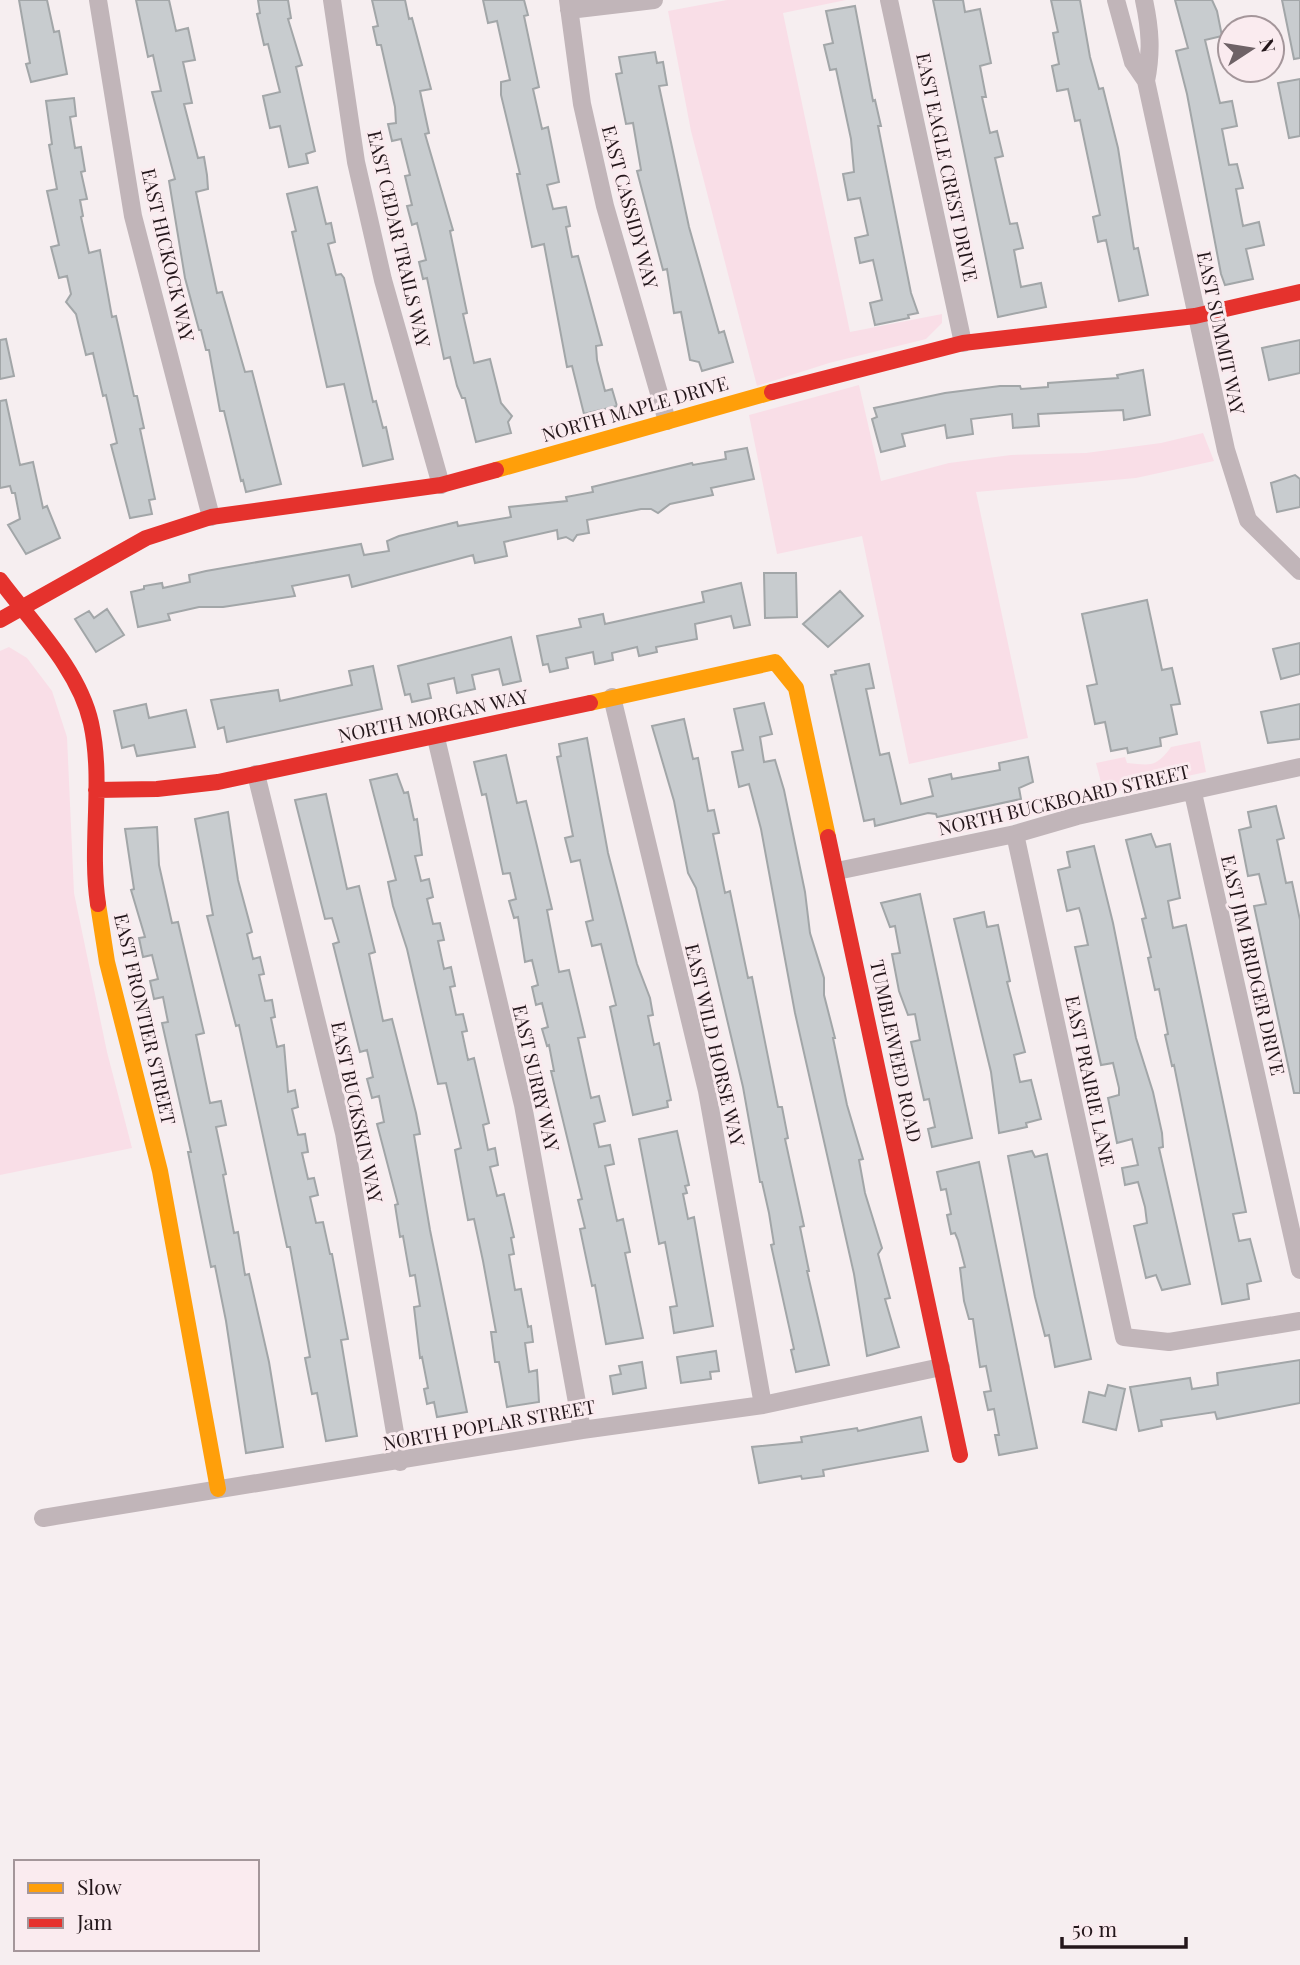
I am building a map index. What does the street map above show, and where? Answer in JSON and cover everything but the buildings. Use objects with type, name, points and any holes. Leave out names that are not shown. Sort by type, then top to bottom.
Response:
[{"type":"street","name":"EAST HICKOCK WAY","points":[[98,0],[133,216],[211,517]]},
{"type":"street","name":"EAST CEDAR TRAILS WAY","points":[[332,0],[356,162],[383,280],[441,485]]},
{"type":"street","points":[[569,5],[654,0]]},
{"type":"street","name":"EAST EAGLE CREST DRIVE","points":[[889,0],[963,343]]},
{"type":"street","name":"EAST SUMMIT WAY","points":[[1116,0],[1133,62],[1146,81],[1226,450],[1248,520],[1300,571]]},
{"type":"street","name":"EAST SUMMIT WAY","points":[[1144,0],[1150,25],[1151,57],[1146,81]]},
{"type":"street","name":"EAST CASSIDY WAY","points":[[569,5],[582,104],[605,205],[667,421]]},
{"type":"street","name":"NORTH MAPLE DRIVE","points":[[0,620],[146,538],[211,517],[441,485],[667,421],[963,343],[1195,316],[1300,292]]},
{"type":"street","name":"EAST FRONTIER STREET","points":[[0,580],[74,679],[91,723],[96,790],[94,876],[107,962],[160,1171],[218,1489]]},
{"type":"street","name":"NORTH MORGAN WAY","points":[[96,790],[183,785],[256,774],[436,738],[775,662]]},
{"type":"street","name":"TUMBLEWEED ROAD","points":[[775,662],[796,688],[960,1455]]},
{"type":"street","name":"EAST WILD HORSE WAY","points":[[612,697],[707,1091],[764,1405]]},
{"type":"street","name":"EAST SURRY WAY","points":[[436,738],[523,1105],[582,1430]]},
{"type":"street","name":"NORTH BUCKBOARD STREET","points":[[837,872],[1015,834],[1077,816],[1193,793],[1300,767]]},
{"type":"street","name":"EAST BUCKSKIN WAY","points":[[256,774],[344,1133],[400,1462]]},
{"type":"street","name":"EAST JIM BRIDGER DRIVE","points":[[1193,793],[1300,1270]]},
{"type":"street","name":"EAST PRAIRIE LANE","points":[[1015,834],[1124,1337],[1169,1342],[1300,1321]]},
{"type":"street","name":"NORTH POPLAR STREET","points":[[43,1518],[400,1462],[582,1430],[764,1405],[941,1367]]},
{"type":"shaded area","points":[[727,0],[846,0],[783,13],[850,332],[942,314],[942,323],[926,339],[829,363],[757,386],[691,131],[668,11]]},
{"type":"shaded area","points":[[859,385],[881,481],[949,463],[1011,455],[1086,453],[1161,443],[1203,433],[1214,461],[1136,478],[976,492],[1028,738],[909,764],[862,536],[777,554],[749,415]]},
{"type":"shaded area","points":[[9,647],[27,658],[52,691],[67,737],[74,893],[107,1052],[132,1148],[0,1175],[0,651]]},
{"type":"shaded area","points":[[1200,741],[1206,772],[1104,794],[1096,763],[1125,757],[1127,763],[1152,764],[1161,759],[1171,747]]},
{"type":"traffic: slow","points":[[496,470],[772,392]]},
{"type":"traffic: slow","points":[[590,703],[775,662],[796,688],[828,837]]},
{"type":"traffic: slow","points":[[98,904],[107,962],[160,1171],[218,1489]]},
{"type":"traffic: jam","points":[[772,392],[963,343],[1195,316],[1300,292]]},
{"type":"traffic: jam","points":[[0,620],[146,538],[211,517],[441,485],[496,470]]},
{"type":"traffic: jam","points":[[0,580],[53,647],[85,703],[95,745],[95,859],[98,904]]},
{"type":"traffic: jam","points":[[96,790],[157,789],[218,782],[590,703]]},
{"type":"traffic: jam","points":[[828,837],[960,1455]]}]
